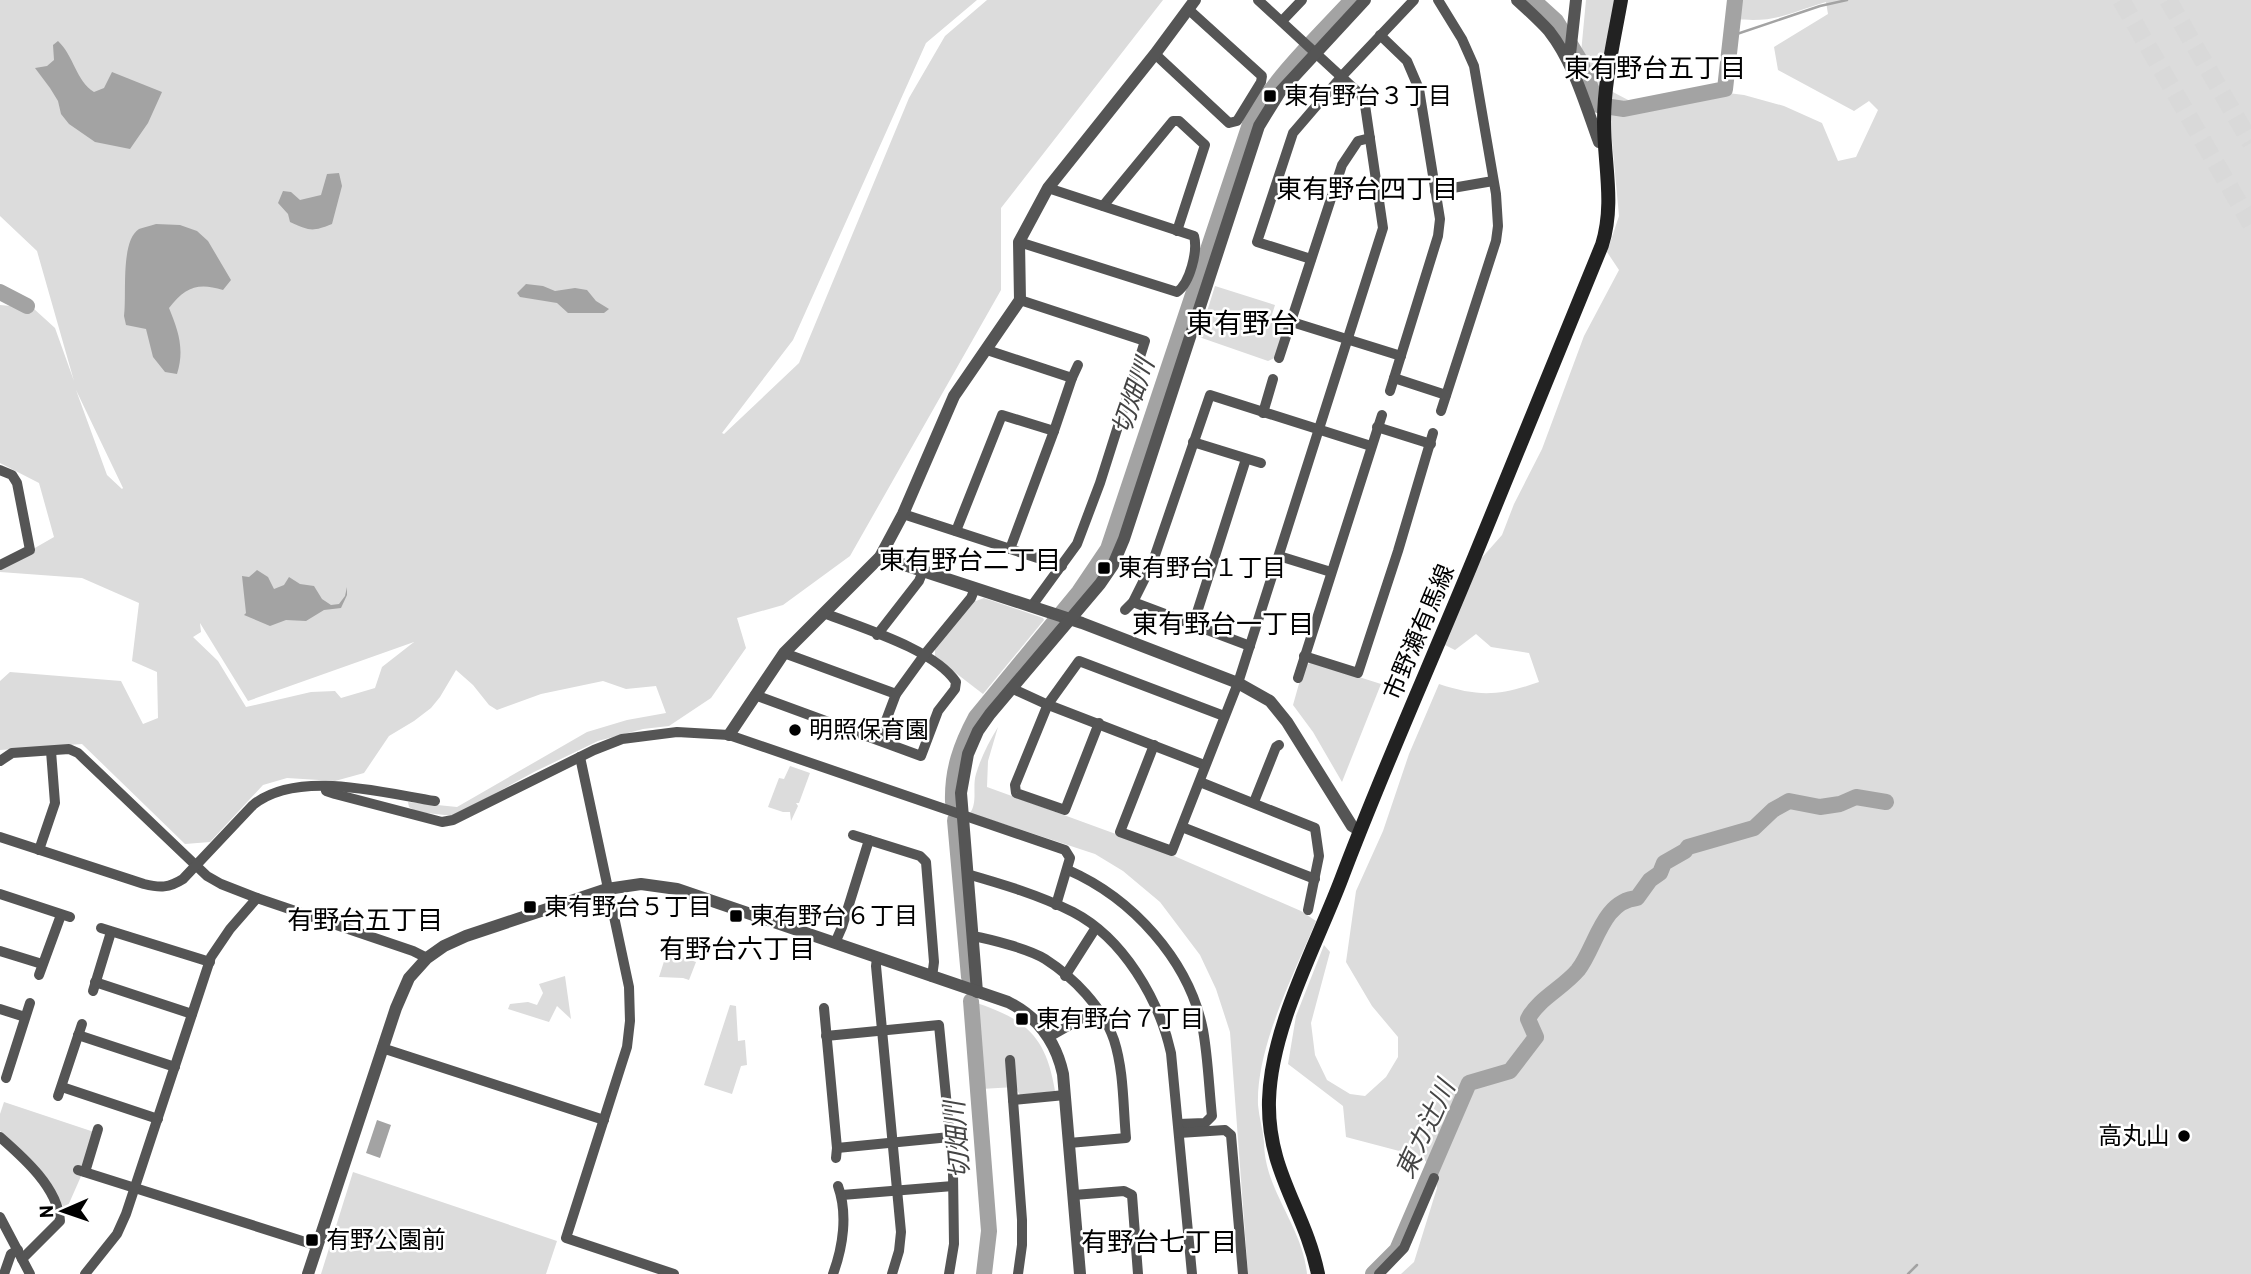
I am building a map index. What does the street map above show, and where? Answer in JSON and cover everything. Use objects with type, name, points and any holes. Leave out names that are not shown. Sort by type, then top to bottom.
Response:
[{"type":"main road","name":"市野瀬有馬線","points":[[1318,1274],[1311,1249],[1281,1177],[1271,1141],[1271,1068],[1284,1021],[1360,831],[1602,245],[1609,209],[1605,106],[1621,0]]},
{"type":"street","points":[[1154,745],[1120,832],[1172,851],[1238,683],[1383,228],[1365,105],[1361,95],[1258,0]]},
{"type":"street","points":[[1282,22],[1302,0]]},
{"type":"street","points":[[977,992],[962,816],[962,778],[968,754],[984,723],[1106,575],[1125,539],[1256,133],[1280,92],[1365,0]]},
{"type":"street","points":[[1311,259],[1257,243],[1293,133],[1413,0]]},
{"type":"street","points":[[1438,0],[1462,39],[1474,66],[1498,226],[1496,240],[1441,411]]},
{"type":"street","points":[[1517,0],[1547,29],[1569,63],[1599,142],[1605,143]]},
{"type":"street","points":[[1569,63],[1576,0]]},
{"type":"street","points":[[729,735],[784,653],[880,557],[903,514],[954,396],[1020,300],[1019,242],[1048,188],[1155,54],[1191,4],[1262,76],[1261,82],[1237,121],[1228,123],[1155,54]]},
{"type":"street","points":[[1380,35],[1407,61],[1415,74],[1440,219],[1438,236],[1390,391]]},
{"type":"street","points":[[1103,206],[1173,121],[1179,121],[1205,145],[1177,231]]},
{"type":"street","points":[[1279,358],[1342,165],[1358,141],[1370,138]]},
{"type":"street","points":[[1436,191],[1493,181]]},
{"type":"street","points":[[1019,242],[1177,292],[1184,287],[1197,246],[1194,236],[1048,188]]},
{"type":"street","points":[[1020,300],[1145,341],[1077,544],[1031,607]]},
{"type":"street","points":[[1292,322],[1401,356]]},
{"type":"street","points":[[987,350],[1072,379]]},
{"type":"street","points":[[1010,549],[1078,365]]},
{"type":"street","points":[[1263,413],[1273,379]]},
{"type":"street","points":[[1394,379],[1446,395]]},
{"type":"street","points":[[1125,610],[1133,602],[1152,564],[1210,395],[1371,446]]},
{"type":"street","points":[[956,531],[1002,415],[1054,431]]},
{"type":"street","points":[[1298,678],[1382,415]]},
{"type":"street","points":[[1304,656],[1358,673],[1432,438],[1377,427]]},
{"type":"street","points":[[1193,442],[1261,463]]},
{"type":"street","points":[[1193,625],[1246,459]]},
{"type":"street","points":[[0,470],[12,475],[17,482],[30,550],[0,565]]},
{"type":"street","points":[[903,514],[1062,566]]},
{"type":"street","points":[[1279,556],[1331,572]]},
{"type":"street","points":[[880,557],[1070,620],[1238,683],[1270,701],[1287,722],[1352,826],[1360,831]]},
{"type":"street","points":[[877,635],[919,581],[923,571]]},
{"type":"street","points":[[879,739],[896,694],[971,598],[975,588]]},
{"type":"street","points":[[1133,602],[1250,646]]},
{"type":"street","points":[[755,695],[921,756],[939,711],[955,689],[956,682],[952,676],[925,654],[824,613]]},
{"type":"street","points":[[784,653],[896,694]]},
{"type":"street","points":[[1100,723],[1065,810],[1016,793],[1015,785],[1048,704],[1079,661],[1224,716]]},
{"type":"street","points":[[1011,688],[1204,765]]},
{"type":"street","points":[[325,786],[326,791],[335,794],[442,822],[453,820],[622,739],[677,732],[729,735],[1065,850],[1070,858],[1056,905]]},
{"type":"street","points":[[1254,802],[1279,745]]},
{"type":"street","points":[[0,761],[12,753],[69,749],[78,752],[195,866],[221,884],[413,951],[426,958]]},
{"type":"street","points":[[39,850],[55,803],[51,751]]},
{"type":"street","points":[[580,757],[629,987],[630,1021],[627,1047],[566,1238],[674,1274]]},
{"type":"street","points":[[1200,782],[1315,828],[1319,839],[1319,856],[1308,909]]},
{"type":"street","points":[[0,837],[158,887],[171,887],[264,796],[298,787],[345,786],[435,801]]},
{"type":"street","points":[[1182,827],[1315,878]]},
{"type":"street","points":[[852,835],[920,856],[926,862],[934,962],[932,977]]},
{"type":"street","points":[[835,943],[869,840]]},
{"type":"street","points":[[1068,870],[1112,897],[1145,924],[1170,954],[1192,994],[1203,1030],[1212,1116],[1205,1123],[1178,1128]]},
{"type":"street","points":[[967,874],[1015,888],[1075,913],[1110,940],[1137,972],[1166,1027],[1171,1053],[1192,1274]]},
{"type":"street","points":[[308,1274],[402,992],[409,978],[426,958],[466,936],[607,889],[641,884],[668,887],[1008,1002],[1033,1019],[1049,1037],[1060,1061],[1080,1274]]},
{"type":"street","points":[[0,894],[65,916],[39,975]]},
{"type":"street","points":[[85,1274],[117,1234],[218,944],[257,898]]},
{"type":"street","points":[[1065,975],[1096,929]]},
{"type":"street","points":[[192,1014],[94,986],[106,930],[210,962]]},
{"type":"street","points":[[972,936],[1043,957],[1080,988],[1098,1009],[1114,1039],[1120,1068],[1126,1138],[1069,1143]]},
{"type":"street","points":[[0,951],[42,964]]},
{"type":"street","points":[[877,958],[901,1232],[892,1274]]},
{"type":"street","points":[[5,1071],[30,1003]]},
{"type":"street","points":[[824,1007],[826,1036],[837,1153],[892,1143],[951,1143],[939,1025],[826,1036]]},
{"type":"street","points":[[0,1009],[25,1017]]},
{"type":"street","points":[[1049,1037],[1098,1009]]},
{"type":"street","points":[[82,1024],[60,1092],[158,1119]]},
{"type":"street","points":[[78,1035],[175,1067]]},
{"type":"street","points":[[382,1048],[604,1119]]},
{"type":"street","points":[[1010,1060],[1022,1220],[1018,1274]]},
{"type":"street","points":[[1013,1100],[1065,1095]]},
{"type":"street","points":[[1178,1128],[1224,1130],[1231,1135],[1243,1274]]},
{"type":"street","points":[[98,1129],[81,1171],[318,1246]]},
{"type":"street","points":[[0,1137],[20,1154],[43,1181],[60,1209],[60,1221],[20,1255],[11,1254],[4,1274]]},
{"type":"street","points":[[949,1274],[954,1244],[953,1173]]},
{"type":"street","points":[[1379,1274],[1404,1248],[1434,1178]]},
{"type":"street","points":[[834,1274],[841,1251],[840,1190],[897,1191],[953,1186]]},
{"type":"street","points":[[1074,1195],[1124,1191],[1132,1195],[1138,1274]]},
{"type":"street","points":[[0,1217],[30,1274]]},
{"type":"shaded area","points":[[0,0],[977,0],[926,43],[793,340],[722,433],[724,434],[799,363],[909,98],[945,36],[987,0],[1163,0],[1001,208],[1001,290],[850,556],[783,605],[737,618],[746,648],[711,698],[669,726],[643,729],[598,741],[454,816],[417,812],[409,807],[408,802],[457,807],[587,732],[627,720],[666,713],[656,686],[626,689],[603,681],[541,694],[497,710],[456,670],[431,708],[389,736],[364,773],[335,781],[287,778],[263,785],[210,842],[185,844],[82,744],[0,750],[0,681],[10,672],[121,681],[143,724],[158,718],[157,672],[132,661],[139,603],[82,578],[0,572],[0,568],[54,537],[39,483],[0,463],[0,305],[33,308],[55,328],[74,381],[37,251],[0,216]],"holes":[[[76,390],[123,488],[122,489],[107,475]],[[200,623],[248,701],[414,642],[382,667],[375,688],[341,698],[335,691],[311,692],[246,707],[218,661],[193,637],[201,632]]]},
{"type":"shaded area","points":[[1586,0],[1615,0],[1599,100],[1581,53]]},
{"type":"shaded area","points":[[1738,0],[2251,0],[2251,1274],[1401,1274],[1414,1262],[1437,1188],[1435,1172],[1422,1157],[1346,1137],[1343,1106],[1288,1064],[1296,1016],[1324,945],[1330,952],[1311,1023],[1315,1055],[1327,1080],[1350,1094],[1365,1096],[1386,1077],[1398,1057],[1398,1037],[1372,1006],[1346,962],[1356,891],[1383,831],[1409,754],[1439,684],[1466,691],[1489,693],[1539,682],[1529,653],[1491,647],[1476,634],[1455,650],[1443,644],[1479,561],[1502,535],[1514,504],[1542,449],[1584,336],[1619,270],[1607,252],[1619,216],[1610,119],[1611,91],[1630,101],[1704,90],[1744,95],[1784,106],[1822,123],[1838,161],[1856,157],[1878,110],[1869,101],[1854,111],[1778,70],[1774,47],[1828,14],[1826,2],[1782,16],[1750,20],[1736,19]]},
{"type":"shaded area","points":[[58,41],[83,82],[94,92],[104,88],[112,72],[162,92],[148,123],[130,149],[95,142],[69,124],[61,114],[58,101],[35,68],[47,66],[54,60],[53,45]]},
{"type":"shaded area","points":[[339,173],[342,186],[332,224],[311,229],[290,222],[288,214],[278,203],[283,191],[291,192],[300,200],[321,195],[327,174]]},
{"type":"shaded area","points":[[156,224],[180,225],[197,231],[208,241],[231,280],[223,290],[206,286],[193,288],[181,295],[169,308],[178,332],[180,348],[177,374],[165,372],[153,357],[146,329],[126,325],[124,316],[125,269],[129,245],[139,229]]},
{"type":"shaded area","points":[[526,284],[555,291],[575,288],[587,290],[596,301],[609,309],[604,313],[568,313],[557,303],[520,297],[517,293]]},
{"type":"shaded area","points":[[1215,286],[1275,305],[1270,321],[1286,327],[1277,357],[1268,361],[1199,337]]},
{"type":"shaded area","points":[[257,570],[268,577],[274,589],[284,585],[289,577],[300,584],[314,586],[322,599],[331,605],[339,604],[347,587],[347,595],[341,608],[324,610],[306,621],[286,620],[270,626],[244,615],[242,576],[249,577]]},
{"type":"shaded area","points":[[984,598],[1044,620],[983,694],[935,657],[935,649],[973,602]]},
{"type":"shaded area","points":[[1312,662],[1381,684],[1342,782],[1313,732],[1293,705],[1304,666]]},
{"type":"shaded area","points":[[998,727],[988,761],[987,787],[1165,852],[1301,911],[1316,921],[1287,987],[1270,1035],[1263,1059],[1258,1105],[1269,1173],[1297,1235],[1307,1274],[1248,1274],[1230,1032],[1216,989],[1200,955],[1160,902],[1123,871],[1095,854],[970,813],[974,804],[978,768]]},
{"type":"shaded area","points":[[790,766],[810,773],[791,821],[790,812],[768,807],[779,778],[784,779]]},
{"type":"shaded area","points":[[667,952],[696,962],[689,980],[659,977]]},
{"type":"shaded area","points":[[565,976],[571,1019],[557,1006],[549,1022],[508,1009],[510,1004],[528,1002],[537,1005],[543,993],[539,984]]},
{"type":"shaded area","points":[[974,1002],[1007,1015],[1030,1032],[1046,1056],[1055,1091],[1020,1095],[1015,1087],[981,1089]]},
{"type":"shaded area","points":[[730,1005],[736,1006],[738,1041],[745,1040],[747,1065],[741,1066],[732,1094],[704,1085]]},
{"type":"shaded area","points":[[4,1102],[94,1132],[82,1174],[67,1208],[64,1208],[36,1166],[0,1131],[0,1114]]},
{"type":"shaded area","points":[[377,1120],[391,1125],[380,1158],[366,1153]]},
{"type":"shaded area","points":[[353,1172],[557,1241],[546,1274],[321,1274]]},
{"type":"waterway","name":"切畑川","points":[[953,802],[958,758],[976,717],[1079,592],[1108,549],[1251,121],[1285,73],[1352,0]]},
{"type":"waterway","name":"切畑川","points":[[1533,0],[1556,21],[1579,59],[1598,105],[1624,109],[1725,89],[1735,0]]},
{"type":"waterway","points":[[1731,36],[1820,6],[1847,0]]},
{"type":"waterway","points":[[0,292],[27,306]]},
{"type":"waterway","name":"東カ辻川","points":[[1373,1274],[1397,1250],[1469,1083],[1510,1071],[1536,1037],[1528,1019],[1532,1012],[1578,970],[1601,926],[1616,907],[1637,898],[1650,880],[1660,873],[1664,863],[1688,847],[1754,828],[1773,810],[1789,801],[1820,807],[1840,804],[1856,797],[1886,802]]},
{"type":"waterway","name":"切畑川","points":[[955,820],[969,977]]},
{"type":"waterway","name":"切畑川","points":[[971,1001],[989,1231],[984,1274]]},
{"type":"waterway","points":[[1908,1274],[1917,1265]]},
{"type":"tunnel","points":[[2121,0],[2251,224]]},
{"type":"tunnel","points":[[2168,0],[2251,143]]},
{"type":"place","name":"東有野台３丁目","points":[[1270,96]]},
{"type":"place","name":"東有野台１丁目","points":[[1104,568]]},
{"type":"place","name":"明照保育園","points":[[795,730]]},
{"type":"place","name":"東有野台５丁目","points":[[530,907]]},
{"type":"place","name":"東有野台６丁目","points":[[736,916]]},
{"type":"place","name":"東有野台７丁目","points":[[1022,1019]]},
{"type":"place","name":"高丸山","points":[[2184,1136]]},
{"type":"place","name":"有野公園前","points":[[312,1240]]},
{"type":"district","name":"東有野台五丁目","points":[[1655,68]]},
{"type":"district","name":"東有野台四丁目","points":[[1367,189]]},
{"type":"district","name":"東有野台","points":[[1242,323]]},
{"type":"district","name":"東有野台二丁目","points":[[970,560]]},
{"type":"district","name":"東有野台一丁目","points":[[1223,624]]},
{"type":"district","name":"有野台五丁目","points":[[365,920]]},
{"type":"district","name":"有野台六丁目","points":[[737,949]]},
{"type":"district","name":"有野台七丁目","points":[[1159,1242]]}]
